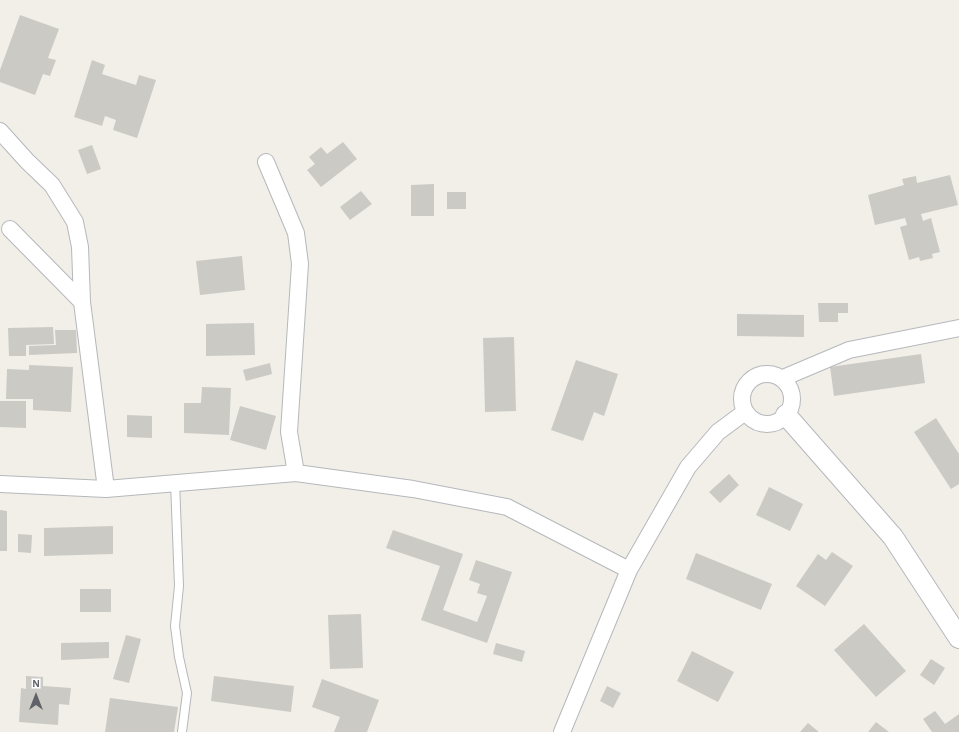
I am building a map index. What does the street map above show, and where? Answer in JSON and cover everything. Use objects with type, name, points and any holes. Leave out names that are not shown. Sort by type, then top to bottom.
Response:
[{"type":"street","points":[[0,131],[27,161],[52,185],[75,222],[80,247],[82,302],[106,489]]},
{"type":"street","points":[[266,162],[296,233],[300,264],[289,432],[296,473]]},
{"type":"street","points":[[10,229],[82,302]]},
{"type":"street","points":[[782,378],[849,350],[959,328]]},
{"type":"street","points":[[760,374],[772,374],[782,378],[791,392],[792,400],[786,415],[778,421],[769,424],[760,423],[751,419],[745,412],[741,401],[742,389],[749,380],[760,374]]},
{"type":"street","points":[[562,732],[629,570],[688,467],[718,432],[745,412]]},
{"type":"street","points":[[786,415],[893,537],[959,638]]},
{"type":"street","points":[[0,484],[106,489],[296,473],[413,489],[507,507],[629,570]]},
{"type":"lane","points":[[175,482],[179,586],[175,626],[179,656],[187,693],[182,732]]},
{"type":"building","points":[[20,15],[59,29],[48,58],[56,60],[50,76],[43,74],[35,95],[0,82],[0,70]]},
{"type":"building","points":[[92,60],[105,65],[102,74],[136,85],[139,75],[156,80],[137,138],[113,130],[116,120],[105,116],[102,126],[74,117]]},
{"type":"building","points":[[343,142],[357,159],[321,187],[307,170],[315,164],[309,157],[321,147],[327,154]]},
{"type":"building","points":[[92,145],[101,169],[87,174],[78,150]]},
{"type":"building","points":[[950,175],[958,205],[921,214],[923,221],[931,218],[940,252],[932,254],[933,258],[920,261],[919,257],[909,260],[900,227],[907,225],[905,218],[875,225],[868,195],[904,185],[902,179],[916,176],[917,183]]},
{"type":"building","points":[[434,184],[434,216],[411,216],[411,185]]},
{"type":"building","points":[[361,191],[372,204],[350,220],[340,207]]},
{"type":"building","points":[[447,192],[466,192],[466,209],[447,209]]},
{"type":"building","points":[[242,256],[245,290],[200,295],[196,261]]},
{"type":"building","points":[[818,303],[848,303],[848,313],[838,313],[838,322],[819,322]]},
{"type":"building","points":[[737,314],[804,315],[804,337],[737,336]]},
{"type":"building","points":[[254,323],[255,355],[206,356],[206,324]]},
{"type":"building","points":[[53,327],[54,344],[26,345],[26,356],[9,356],[8,328]]},
{"type":"building","points":[[55,330],[76,330],[77,353],[29,355],[29,346],[56,345]]},
{"type":"building","points":[[514,337],[516,411],[485,412],[483,338]]},
{"type":"building","points":[[921,354],[925,383],[834,396],[830,367]]},
{"type":"building","points":[[576,360],[618,374],[604,416],[594,412],[583,441],[551,430]]},
{"type":"building","points":[[270,363],[272,374],[246,381],[243,370]]},
{"type":"building","points":[[29,365],[73,367],[71,412],[33,410],[33,399],[6,399],[7,369],[29,370]]},
{"type":"building","points":[[202,387],[231,388],[229,435],[184,433],[184,403],[201,403]]},
{"type":"building","points":[[0,401],[26,401],[26,428],[0,427]]},
{"type":"building","points":[[240,406],[276,416],[266,450],[230,440]]},
{"type":"building","points":[[127,415],[152,416],[152,438],[127,437]]},
{"type":"building","points":[[936,418],[959,454],[959,484],[951,489],[914,432]]},
{"type":"building","points":[[729,474],[739,485],[720,503],[709,492]]},
{"type":"building","points":[[769,487],[803,504],[790,531],[756,515]]},
{"type":"building","points":[[0,510],[7,511],[7,551],[0,551]]},
{"type":"building","points":[[113,526],[113,554],[44,556],[44,528]]},
{"type":"building","points":[[393,530],[463,554],[443,610],[477,622],[487,596],[477,593],[480,584],[469,580],[476,560],[512,572],[487,643],[421,620],[440,566],[386,548]]},
{"type":"building","points":[[18,534],[32,535],[31,553],[18,552]]},
{"type":"building","points":[[832,552],[853,566],[825,606],[796,586],[818,554],[826,560]]},
{"type":"building","points":[[696,553],[772,584],[761,610],[686,579]]},
{"type":"building","points":[[80,589],[111,589],[111,612],[80,612]]},
{"type":"building","points":[[361,614],[363,668],[330,669],[328,615]]},
{"type":"building","points":[[864,624],[906,671],[876,697],[834,650]]},
{"type":"building","points":[[126,635],[141,639],[129,683],[113,679]]},
{"type":"building","points":[[109,642],[109,658],[61,660],[61,643]]},
{"type":"building","points":[[496,643],[525,651],[522,662],[493,654]]},
{"type":"building","points":[[692,651],[734,672],[718,702],[677,681]]},
{"type":"building","points":[[931,659],[945,668],[934,685],[920,675]]},
{"type":"building","points":[[26,676],[43,677],[43,686],[71,688],[69,705],[59,704],[58,725],[19,722],[21,688],[26,689]]},
{"type":"building","points":[[214,676],[294,686],[291,712],[211,701]]},
{"type":"building","points":[[322,679],[379,700],[367,732],[334,732],[340,717],[312,707]]},
{"type":"building","points":[[607,686],[621,693],[613,708],[600,701]]},
{"type":"building","points":[[110,698],[178,707],[174,732],[105,732]]},
{"type":"building","points":[[935,711],[945,724],[959,714],[959,732],[932,732],[923,719]]},
{"type":"building","points":[[876,722],[889,732],[868,732]]},
{"type":"building","points":[[808,723],[819,732],[800,732]]}]
